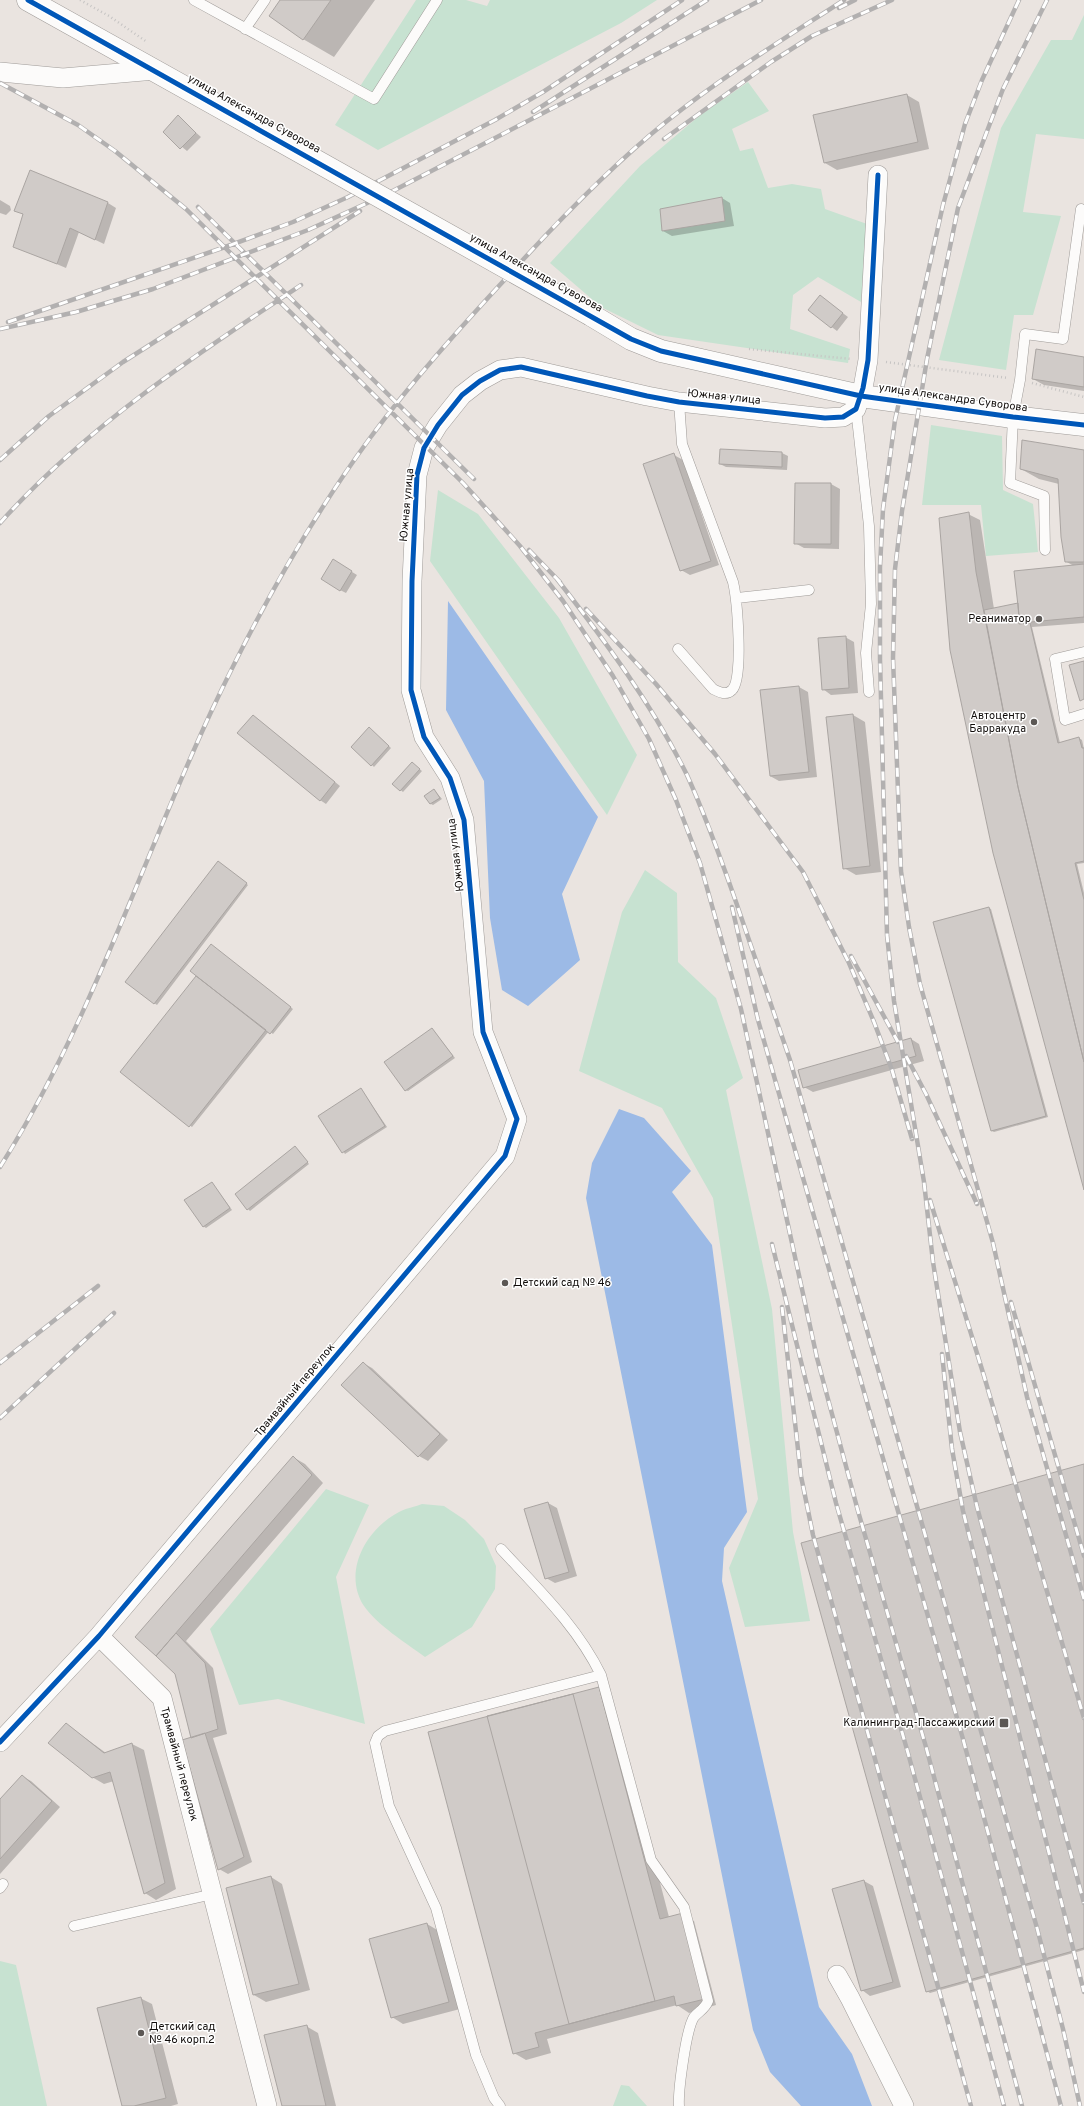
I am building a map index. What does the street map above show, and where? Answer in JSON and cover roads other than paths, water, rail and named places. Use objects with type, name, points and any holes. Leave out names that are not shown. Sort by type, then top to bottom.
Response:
[{"type":"main road","name":"улица Александра Суворова","points":[[28,0],[155,70],[631,339],[661,351],[858,402],[1084,425]]},
{"type":"street","points":[[0,72],[63,78],[155,70]]},
{"type":"street","points":[[858,402],[868,360],[878,175]]},
{"type":"street","name":"Южная улица","points":[[505,1156],[517,1119],[483,1032],[464,820],[450,778],[424,737],[411,690],[412,580],[417,475],[424,448],[462,395],[480,380],[500,370],[521,367],[679,402],[824,418],[843,417],[858,402]]},
{"type":"street","name":"Трамвайный переулок","points":[[267,2106],[162,1698],[100,1636],[505,1156]]},
{"type":"street","points":[[0,1742],[100,1636]]},
{"type":"street","points":[[837,1975],[904,2106]]},
{"type":"lane","points":[[245,28],[265,0]]},
{"type":"lane","points":[[201,2],[374,99],[437,0]]},
{"type":"lane","points":[[1045,550],[1044,496],[1010,483],[1013,417],[1020,380],[1025,334],[1063,339],[1081,209]]},
{"type":"lane","points":[[678,649],[713,689],[719,693],[727,693],[732,690],[738,677],[737,598],[682,444],[679,402]]},
{"type":"lane","points":[[858,402],[869,526],[871,604],[866,653],[869,692]]},
{"type":"lane","points":[[737,598],[809,590]]},
{"type":"lane","points":[[1084,652],[1056,659],[1065,720],[1084,714]]},
{"type":"lane","points":[[501,1549],[567,1621],[590,1651],[601,1674],[652,1860],[684,1907],[708,2001],[705,2008],[694,2017],[688,2033],[679,2106]]},
{"type":"lane","points":[[500,2106],[494,2098],[476,2055],[436,1908],[389,1806],[375,1743],[378,1736],[385,1730],[601,1674]]},
{"type":"lane","points":[[74,1926],[213,1894]]},
{"type":"water","points":[[448,601],[598,817],[562,894],[580,960],[528,1006],[502,990],[490,918],[484,781],[446,710]]},
{"type":"water","points":[[619,1109],[644,1118],[691,1171],[672,1192],[712,1245],[747,1512],[724,1548],[722,1581],[819,2007],[852,2054],[872,2106],[801,2106],[770,2072],[753,2030],[586,1198],[592,1163]]},
{"type":"railway","points":[[8,322],[228,246],[293,222],[348,197],[495,120],[543,92],[682,0]]},
{"type":"railway","points":[[533,112],[707,0]]},
{"type":"railway","points":[[0,329],[76,312],[153,289],[308,230],[387,194],[761,0]]},
{"type":"railway","points":[[0,1167],[32,1112],[61,1057],[88,1000],[185,770],[228,676],[264,606],[304,537],[370,438],[420,375],[473,315],[565,215],[625,157],[688,104],[754,58],[844,0]]},
{"type":"railway","points":[[839,8],[855,0]]},
{"type":"railway","points":[[664,139],[771,62],[812,36],[892,0]]},
{"type":"railway","points":[[1019,0],[982,80],[965,124],[943,205],[895,420],[883,509],[880,567],[880,659],[887,935],[894,1001],[924,1182],[933,1262],[960,1432],[977,1507],[1084,1903]]},
{"type":"railway","points":[[1047,0],[1003,89],[958,208],[927,359],[902,511],[895,569],[893,658],[901,871],[909,927],[920,984],[993,1243],[1027,1397],[1084,1599]]},
{"type":"railway","points":[[0,83],[78,125],[115,151],[186,209],[463,483],[520,546],[563,601],[613,676],[649,739],[676,800],[700,863],[741,1009],[817,1358],[858,1511],[926,1747],[1022,2106]]},
{"type":"railway","points":[[198,207],[474,479]]},
{"type":"railway","points":[[0,460],[49,416],[123,362],[360,211]]},
{"type":"railway","points":[[0,523],[33,488],[68,455],[105,424],[181,366],[301,285]]},
{"type":"railway","points":[[529,550],[560,582]]},
{"type":"railway","points":[[557,579],[593,626],[659,723],[687,775],[701,807],[736,902],[790,1060],[1037,1928],[1063,2029],[1080,2106]]},
{"type":"railway","points":[[586,609],[656,684],[715,754],[803,872],[849,963],[874,1022],[892,1070],[912,1139]]},
{"type":"railway","points":[[732,907],[758,1020],[963,1739],[1061,2106]]},
{"type":"railway","points":[[851,956],[898,1042]]},
{"type":"railway","points":[[906,1056],[926,1094],[977,1204]]},
{"type":"railway","points":[[930,1200],[984,1376],[1084,1718]]},
{"type":"railway","points":[[772,1244],[836,1503],[908,1753],[1004,2106]]},
{"type":"railway","points":[[0,1363],[98,1286]]},
{"type":"railway","points":[[1011,1302],[1084,1556]]},
{"type":"railway","points":[[782,1307],[801,1476],[813,1535],[971,2106]]},
{"type":"railway","points":[[0,1418],[114,1313]]},
{"type":"railway","points":[[942,1354],[952,1449],[963,1511],[1084,1992]]},
{"type":"place","name":"Реаниматор","points":[[1039,619]]},
{"type":"place","name":"Автоцентр Барракуда","points":[[1034,722]]},
{"type":"place","name":"Детский сад № 46","points":[[505,1283]]},
{"type":"place","name":"Калининград-Пассажирский","points":[[1004,1723]]},
{"type":"place","name":"Детский сад № 46 корп.2","points":[[141,2033]]}]
